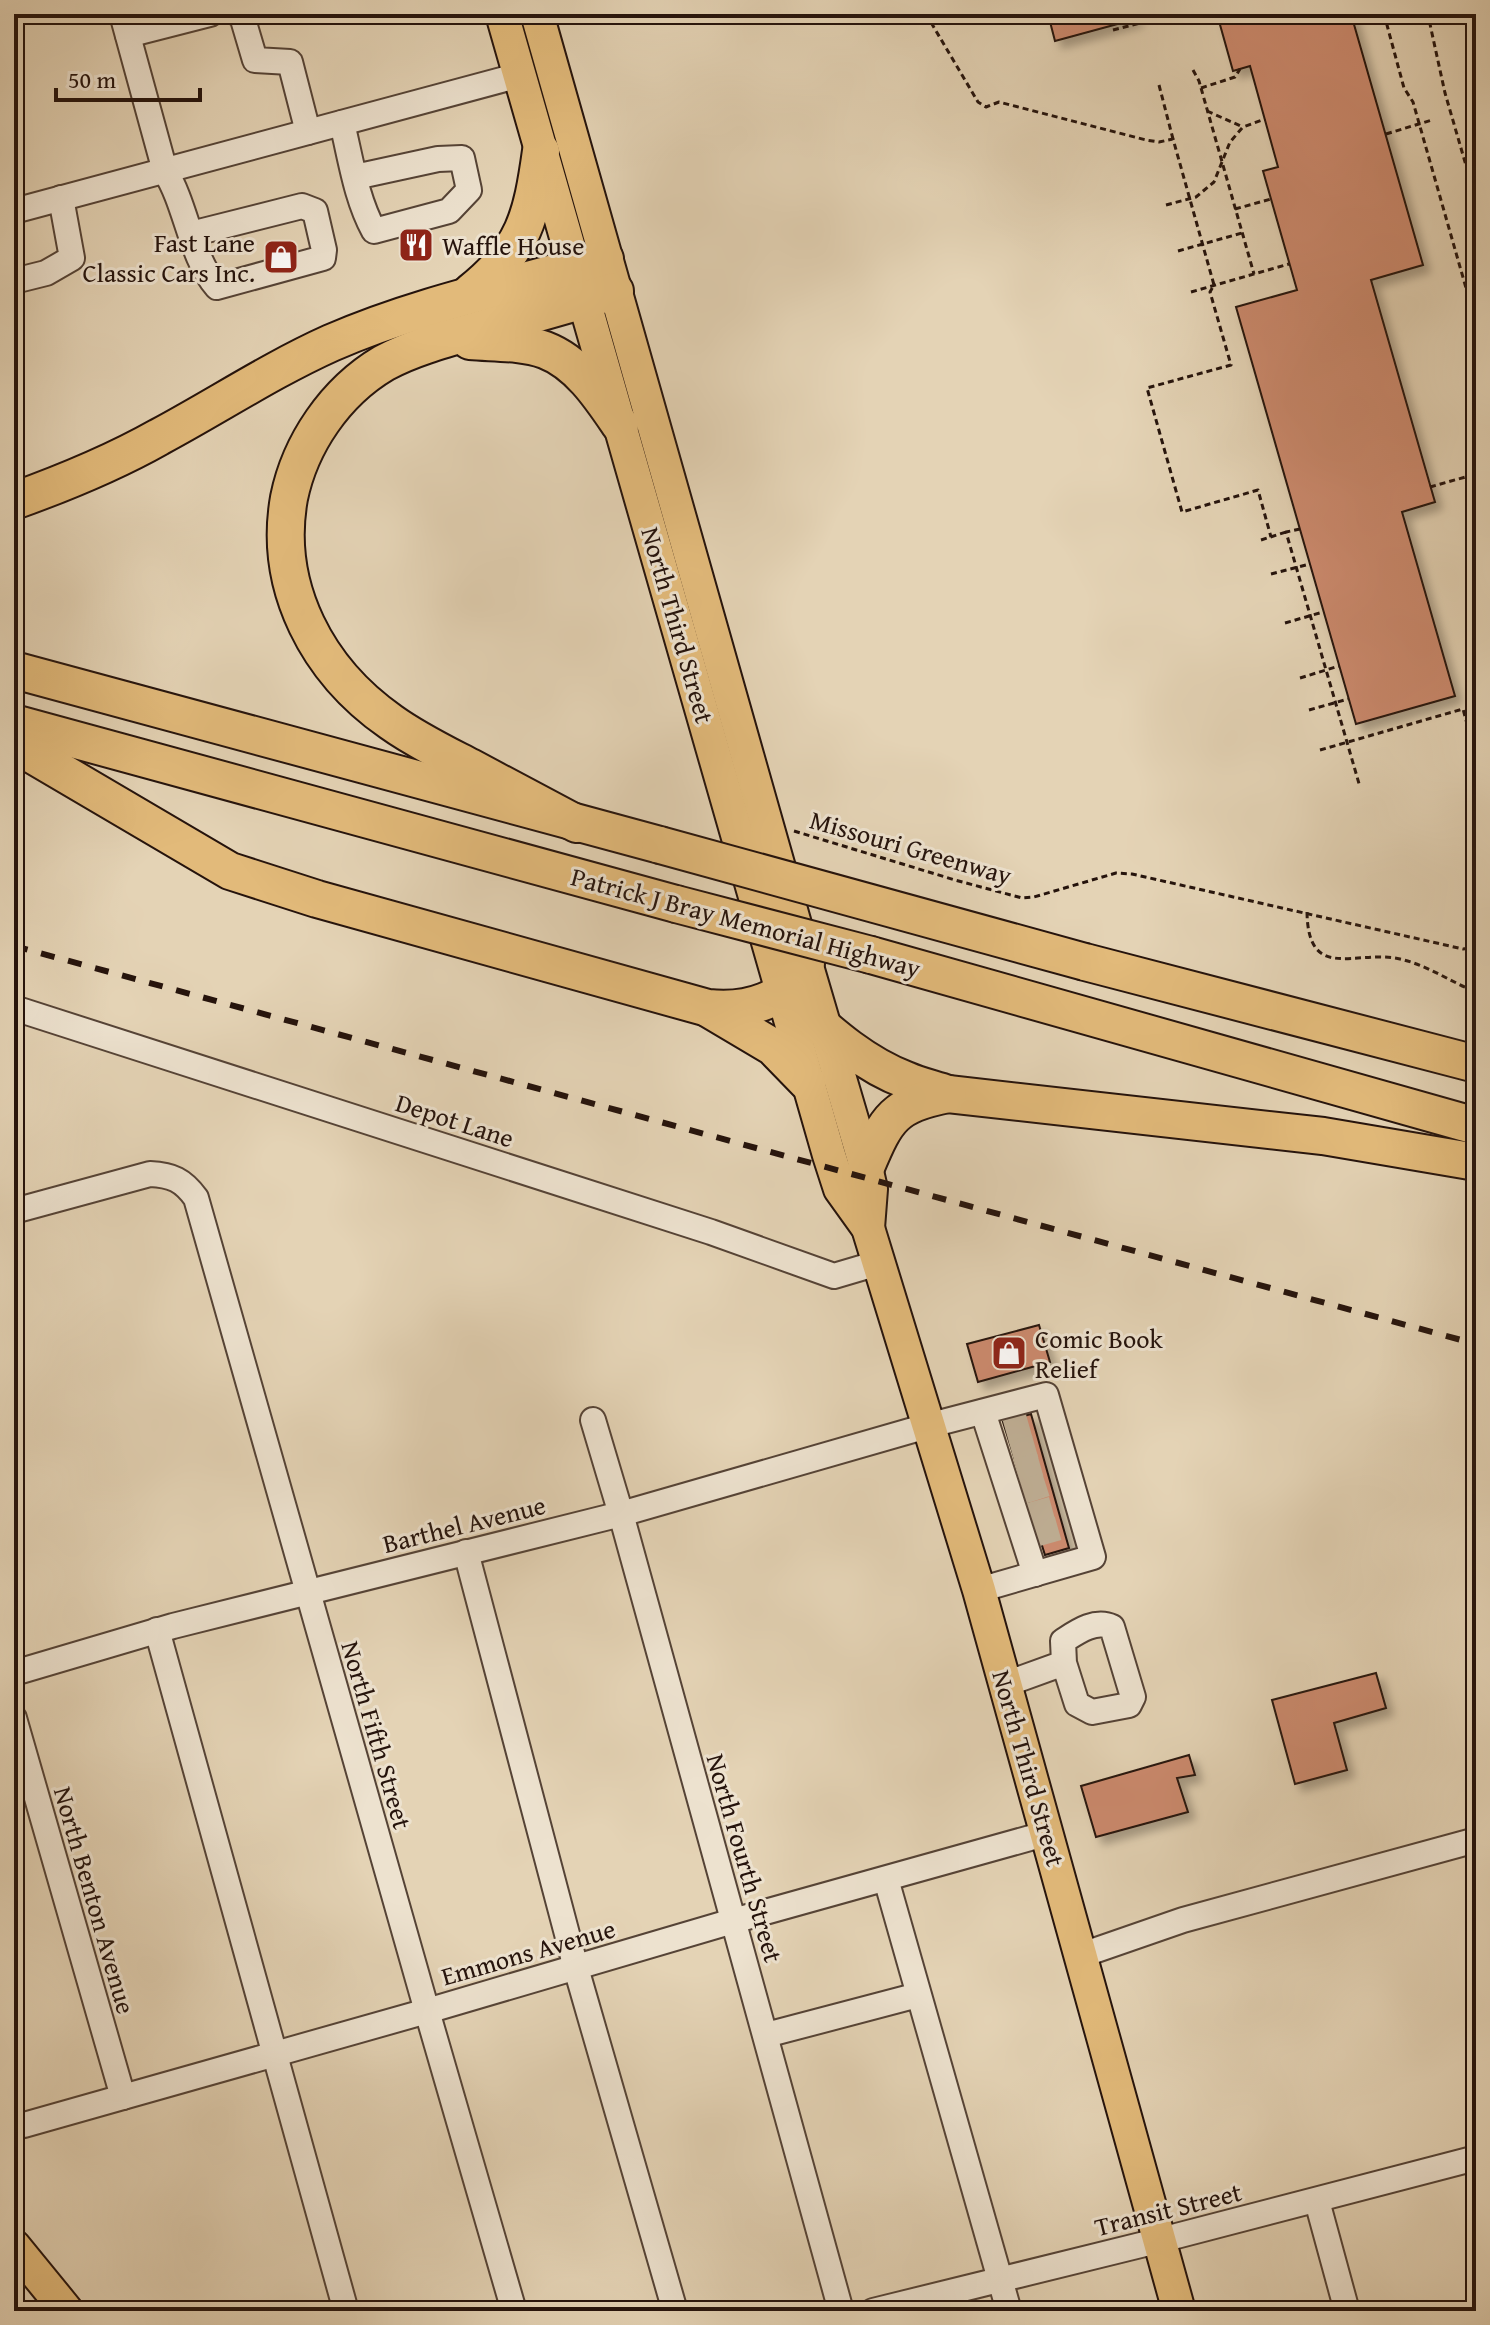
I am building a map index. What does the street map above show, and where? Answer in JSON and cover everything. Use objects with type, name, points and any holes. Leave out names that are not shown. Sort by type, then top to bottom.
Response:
[{"type":"highway","points":[[464,298],[492,276],[518,242],[535,194],[541,151]]},
{"type":"highway","points":[[14,501],[106,465],[281,367],[379,325],[464,298],[595,279]]},
{"type":"highway","points":[[577,824],[418,740],[359,696],[317,646],[300,614],[290,582],[285,545],[293,477],[307,445],[328,412],[356,384],[384,363],[595,279]]},
{"type":"highway","points":[[444,340],[524,345],[546,350],[566,361],[579,373],[620,425]]},
{"type":"highway","name":"Patrick J Bray Memorial Highway","points":[[14,670],[1085,962],[1476,1064]]},
{"type":"highway","name":"Patrick J Bray Memorial Highway","points":[[14,723],[871,955],[1476,1126]]},
{"type":"highway","points":[[14,744],[230,871],[317,899],[708,1008],[743,1009],[771,999],[783,992],[806,963]]},
{"type":"highway","points":[[783,992],[864,1058],[904,1080],[948,1094],[1323,1136],[1476,1162]]},
{"type":"highway","points":[[708,1008],[773,1047],[807,1082]]},
{"type":"highway","points":[[866,1167],[879,1137],[899,1112],[909,1104],[948,1094]]},
{"type":"main road","name":"North Third Street","points":[[502,14],[541,151],[595,279],[806,963],[866,1167],[871,1189],[868,1228]]},
{"type":"main road","name":"North Third Street","points":[[537,14],[595,279],[620,425],[807,1082],[840,1189],[868,1228],[979,1590],[1179,2311]]},
{"type":"main road","points":[[14,2246],[67,2311]]},
{"type":"main road","points":[[14,2274],[44,2311]]},
{"type":"street","points":[[191,234],[302,206],[315,211],[323,258],[217,287],[205,274],[191,234],[175,187],[165,171],[125,24],[210,14]]},
{"type":"street","points":[[238,14],[242,16],[255,60],[290,62],[308,132]]},
{"type":"street","points":[[14,211],[520,75]]},
{"type":"street","points":[[342,123],[362,209],[374,231],[449,211],[469,190],[462,158],[438,159],[355,177]]},
{"type":"street","points":[[14,281],[46,273],[72,258],[61,198]]},
{"type":"street","name":"Depot Lane","points":[[14,1008],[696,1227],[834,1276],[878,1263]]},
{"type":"street","name":"North Fifth Street","points":[[14,1211],[150,1174],[166,1174],[179,1179],[196,1198],[514,2311]]},
{"type":"street","name":"Barthel Avenue","points":[[14,1673],[157,1630],[621,1514],[1046,1395],[1052,1451],[1070,1514],[1093,1557],[1035,1574]]},
{"type":"street","points":[[979,1590],[1035,1574],[1014,1485],[983,1412]]},
{"type":"street","name":"North Fourth Street","points":[[593,1420],[841,2311]]},
{"type":"street","points":[[466,1552],[576,1968],[675,2311]]},
{"type":"street","points":[[157,1630],[346,2311]]},
{"type":"street","points":[[1006,1684],[1064,1663]]},
{"type":"street","name":"North Benton Avenue","points":[[14,1718],[123,2097]]},
{"type":"street","name":"Emmons Avenue","points":[[24,2125],[1048,1833]]},
{"type":"street","points":[[1082,1955],[1183,1920],[1476,1840]]},
{"type":"street","points":[[886,1879],[1009,2311]]},
{"type":"street","points":[[766,2035],[918,1995]]},
{"type":"street","name":"Transit Street","points":[[873,2311],[1475,2164]]},
{"type":"street","points":[[1317,2201],[1347,2311]]},
{"type":"path","points":[[926,14],[978,102],[986,107],[999,102],[1146,140],[1159,142],[1173,139]]},
{"type":"path","points":[[1113,30],[1175,14]]},
{"type":"path","points":[[1384,14],[1404,88],[1413,102],[1476,323]]},
{"type":"path","points":[[1425,14],[1428,15],[1445,93],[1476,200]]},
{"type":"path","points":[[1201,88],[1235,77],[1240,69]]},
{"type":"path","points":[[1193,70],[1201,88],[1254,274]]},
{"type":"path","points":[[1159,85],[1214,285],[1210,292],[1231,365],[1147,388],[1182,512],[1258,490],[1271,537]]},
{"type":"path","points":[[1207,111],[1243,127]]},
{"type":"path","points":[[1166,205],[1196,197],[1214,182],[1230,142],[1243,127],[1265,119]]},
{"type":"path","points":[[1386,134],[1432,120]]},
{"type":"path","points":[[1235,209],[1271,199]]},
{"type":"path","points":[[1178,251],[1242,233]]},
{"type":"path","points":[[1191,292],[1289,264]]},
{"type":"path","points":[[1430,487],[1476,474]]},
{"type":"path","points":[[1261,540],[1300,529]]},
{"type":"path","points":[[1286,532],[1360,787]]},
{"type":"path","points":[[1271,574],[1310,564]]},
{"type":"path","points":[[1285,623],[1323,612]]},
{"type":"path","points":[[1300,678],[1339,666]]},
{"type":"path","points":[[1309,710],[1348,699]]},
{"type":"path","points":[[1320,750],[1463,709],[1475,753]]},
{"type":"path","name":"Missouri Greenway","points":[[785,828],[1022,898],[1116,873],[1132,874],[1463,949],[1476,947]]},
{"type":"path","points":[[1307,912],[1310,940],[1324,956],[1334,960],[1399,959],[1476,992]]},
{"type":"building","points":[[1048,14],[1135,14],[1136,19],[1055,41]]},
{"type":"building","points":[[1217,14],[1351,14],[1423,265],[1371,280],[1435,502],[1402,512],[1455,696],[1356,724],[1236,307],[1297,290],[1263,171],[1278,167],[1250,66],[1233,71]]},
{"type":"building","name":"Comic Book Relief","points":[[1039,1325],[1050,1362],[978,1382],[967,1344]]},
{"type":"building","points":[[1031,1414],[1069,1548],[1045,1555],[1003,1422]]},
{"type":"building","points":[[1376,1673],[1386,1708],[1334,1723],[1347,1770],[1295,1784],[1272,1700]]},
{"type":"building","points":[[1189,1755],[1195,1775],[1177,1778],[1188,1812],[1096,1837],[1081,1786]]},
{"type":"tunnel","points":[[1006,1432],[1034,1424]]},
{"type":"tunnel","points":[[1012,1453],[1040,1445]]},
{"type":"tunnel","points":[[1017,1471],[1045,1463]]},
{"type":"tunnel","points":[[1023,1492],[1051,1483]]},
{"type":"tunnel","points":[[1029,1515],[1058,1507]]},
{"type":"tunnel","points":[[1035,1535],[1063,1527]]},
{"type":"railway","points":[[14,946],[1476,1344]]},
{"type":"place","name":"Waffle House","points":[[416,245]]},
{"type":"place","name":"Fast Lane Classic Cars Inc.","points":[[281,257]]},
{"type":"place","name":"Comic Book Relief","points":[[1009,1353]]}]
